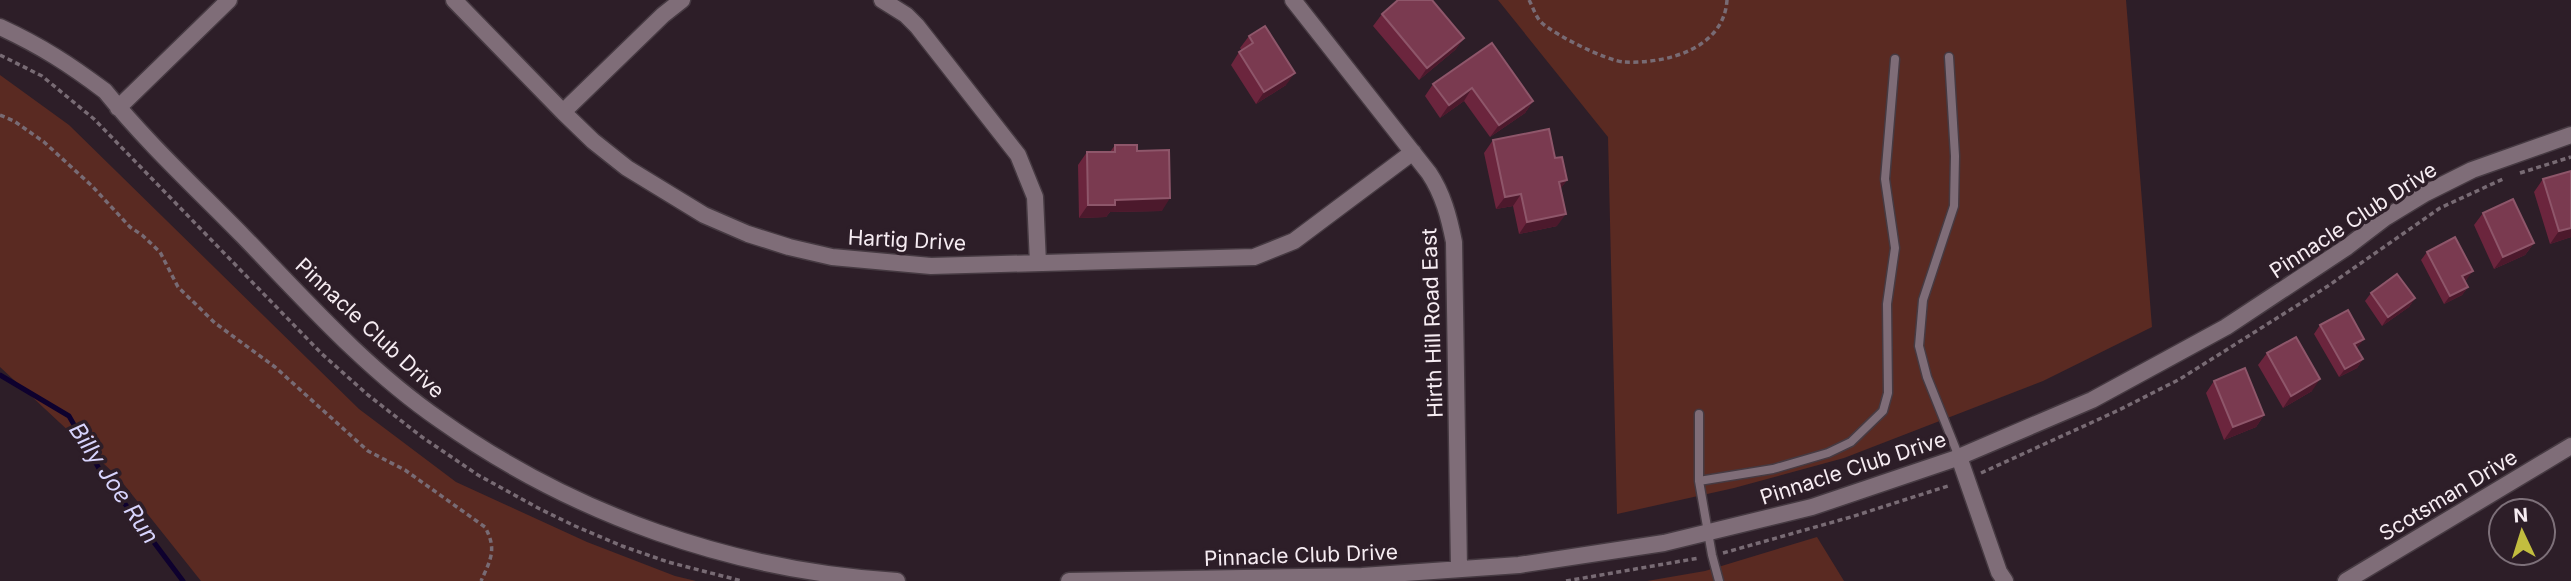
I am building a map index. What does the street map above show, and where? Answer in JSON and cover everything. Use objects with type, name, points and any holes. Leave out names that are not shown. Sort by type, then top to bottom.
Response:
[{"type":"street","points":[[118,108],[229,0]]},
{"type":"street","name":"Hartig Drive","points":[[454,0],[563,112],[627,168],[704,215],[748,234],[832,257],[931,266],[1254,257],[1294,241],[1413,152]]},
{"type":"street","points":[[563,112],[682,0]]},
{"type":"street","points":[[883,0],[917,26],[1018,155],[1035,197],[1038,263]]},
{"type":"street","name":"Hirth Hill Road East","points":[[1293,0],[1413,152],[1438,188],[1446,206],[1454,242],[1459,569]]},
{"type":"street","name":"Pinnacle Club Drive","points":[[0,27],[40,45],[73,66],[105,92],[324,320],[379,371],[439,420],[502,460],[571,498],[626,522],[715,551],[844,577],[897,581]]},
{"type":"street","name":"Pinnacle Club Drive","points":[[1069,581],[1362,576],[1518,565],[1664,543],[1812,507],[1959,457],[2092,400],[2226,327],[2426,193],[2472,170],[2571,135]]},
{"type":"street","name":"Scotsman Drive","points":[[2346,581],[2571,446]]},
{"type":"street","points":[[1959,457],[1999,572],[2005,581]]},
{"type":"lane","points":[[1949,57],[1955,156],[1954,206],[1923,300],[1919,346],[1927,377],[1959,457]]},
{"type":"lane","points":[[1699,481],[1773,469],[1828,453],[1852,442],[1883,411],[1888,393],[1887,304],[1895,248],[1885,179],[1895,60]]},
{"type":"lane","points":[[1699,414],[1699,481],[1719,581]]},
{"type":"path","points":[[1529,0],[1540,22],[1605,57],[1623,62],[1690,52],[1714,35],[1726,13],[1727,0]]},
{"type":"path","points":[[0,115],[14,121],[44,142],[92,186],[130,227],[160,252],[178,287],[215,323],[275,367],[368,451],[405,470],[485,527],[492,540],[491,559],[481,581]]},
{"type":"shaded area","points":[[1498,0],[2126,0],[2152,327],[2043,381],[1844,458],[1734,488],[1617,514],[1608,137]]},
{"type":"shaded area","points":[[0,75],[69,125],[359,409],[456,482],[587,542],[675,576],[696,581],[201,581],[118,477],[0,367]]},
{"type":"shaded area","points":[[1817,537],[1844,581],[1647,581],[1705,571]]},
{"type":"building","points":[[1398,0],[1432,0],[1464,38],[1427,68],[1382,14]]},
{"type":"building","points":[[1265,26],[1295,73],[1264,92],[1239,52],[1253,43],[1249,36]]},
{"type":"building","points":[[1492,43],[1533,101],[1499,125],[1472,88],[1449,105],[1433,84]]},
{"type":"building","points":[[1549,129],[1555,158],[1562,157],[1567,180],[1559,182],[1566,214],[1527,222],[1521,194],[1505,197],[1493,140]]},
{"type":"building","points":[[1115,145],[1137,145],[1137,151],[1169,150],[1170,198],[1115,200],[1115,205],[1088,205],[1087,152],[1115,152]]},
{"type":"building","points":[[2571,171],[2571,228],[2559,231],[2543,179]]},
{"type":"building","points":[[2513,199],[2534,243],[2503,257],[2483,213]]},
{"type":"building","points":[[2455,237],[2473,271],[2462,276],[2468,287],[2450,296],[2427,252]]},
{"type":"building","points":[[2397,274],[2415,298],[2388,317],[2371,293]]},
{"type":"building","points":[[2348,310],[2364,339],[2354,344],[2363,359],[2345,369],[2320,325]]},
{"type":"building","points":[[2296,337],[2320,379],[2291,396],[2267,353]]},
{"type":"building","points":[[2245,368],[2264,415],[2233,427],[2214,381]]},
{"type":"waterway","name":"Billy Joe Run","points":[[0,375],[69,416],[101,472],[183,581]]}]
